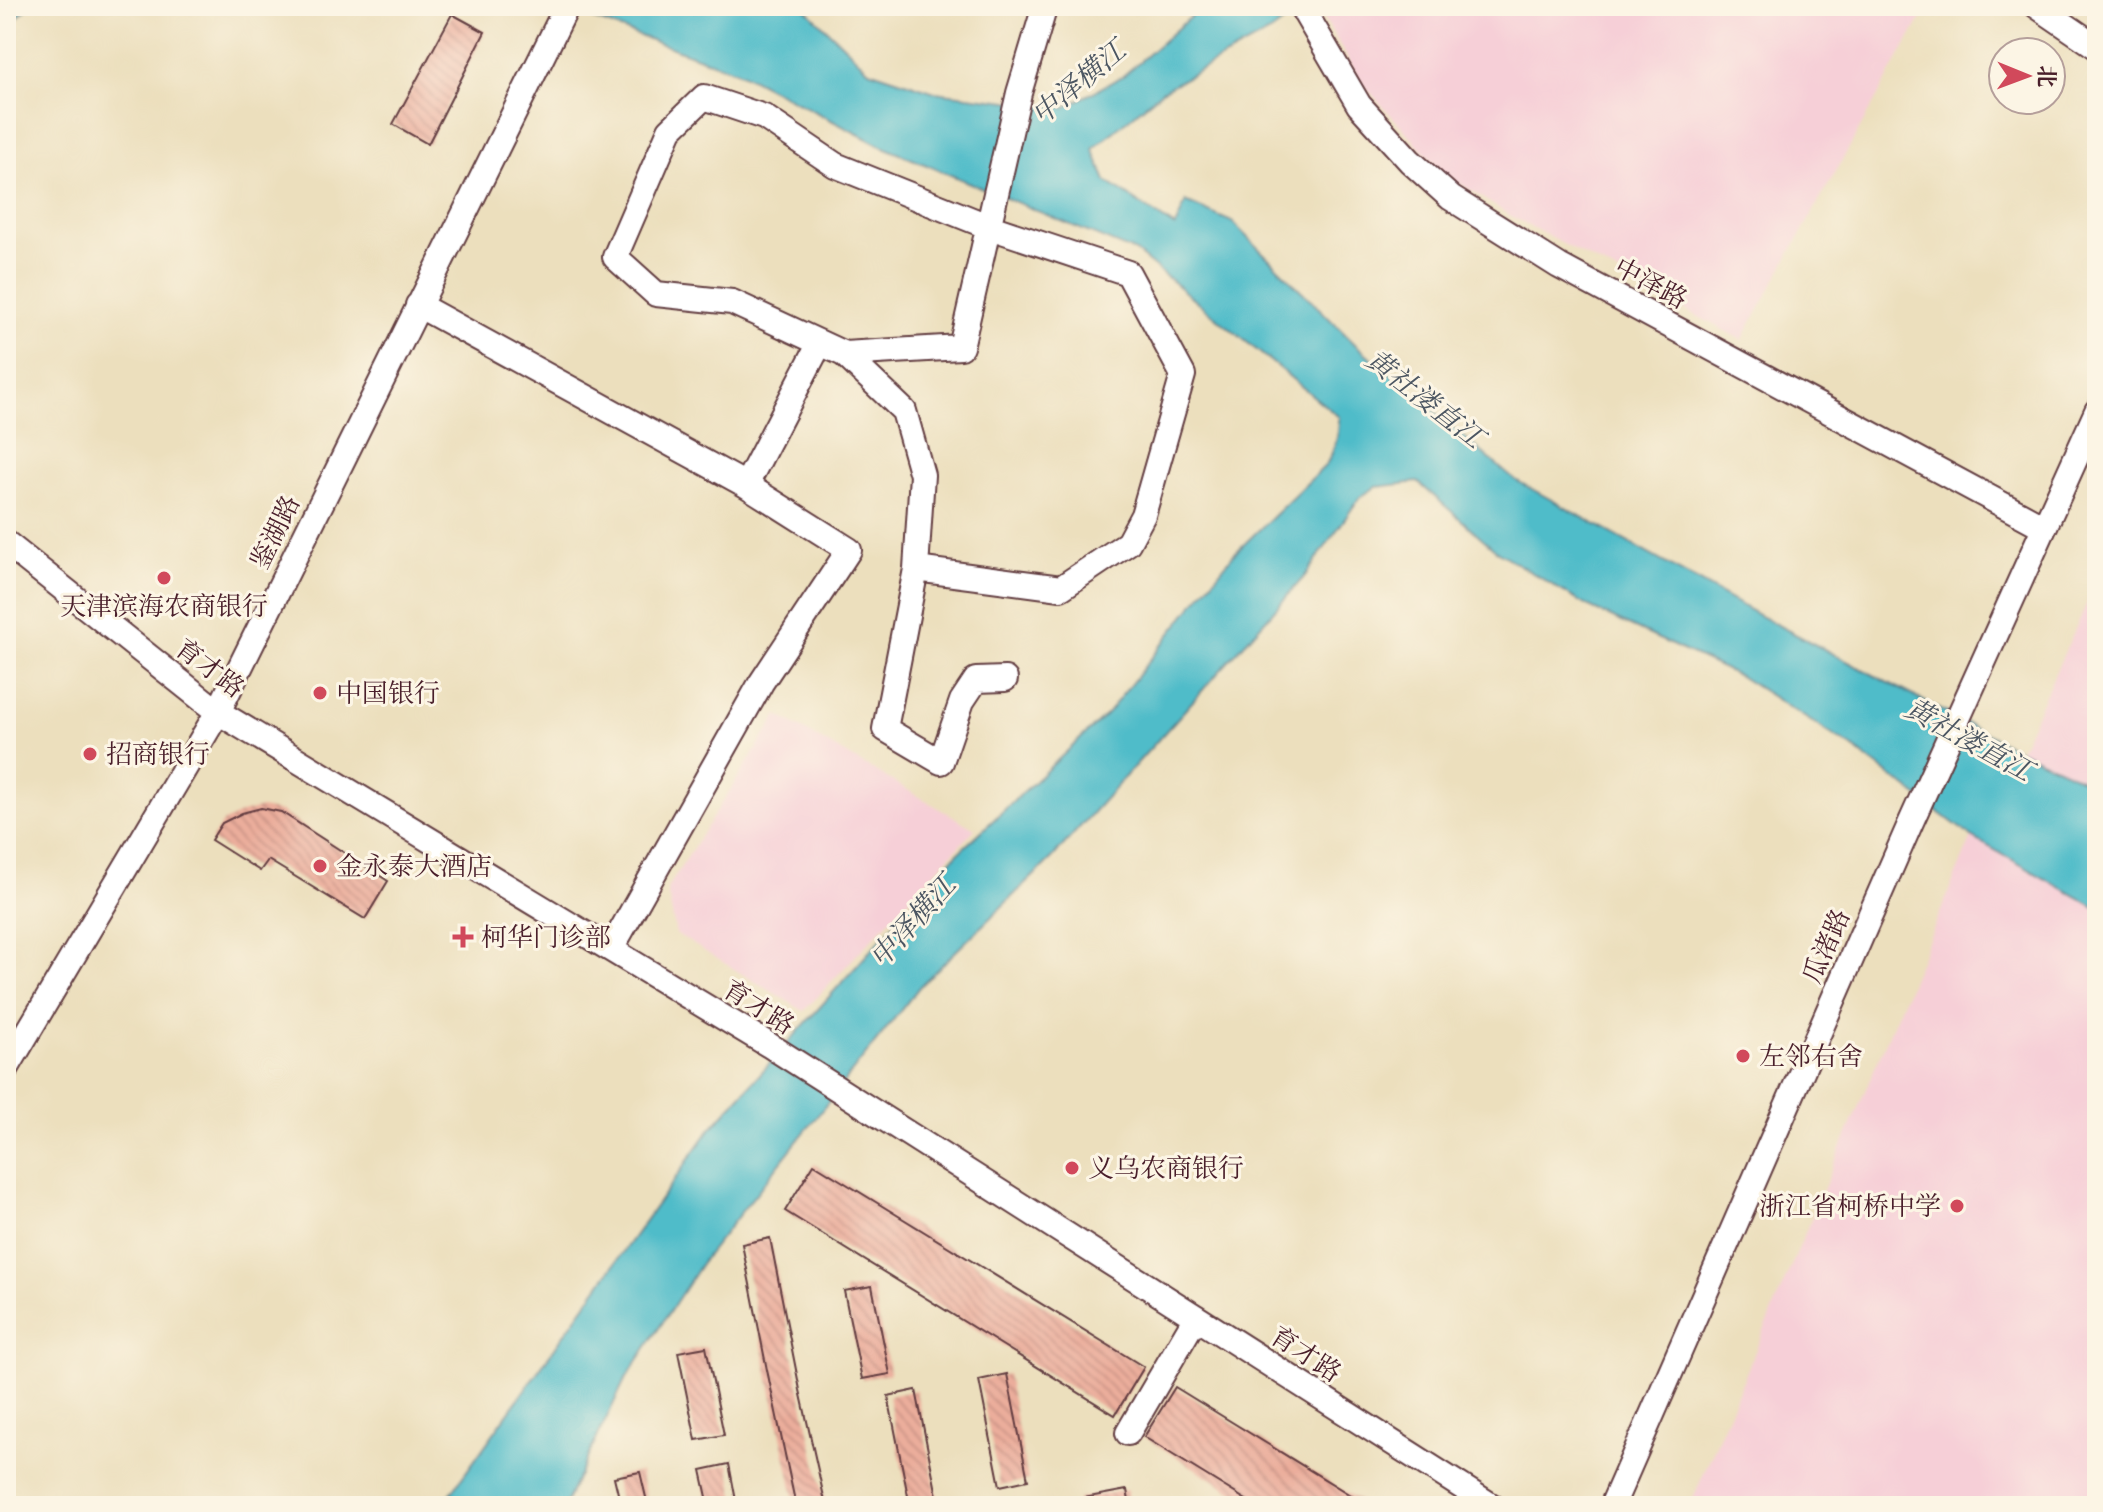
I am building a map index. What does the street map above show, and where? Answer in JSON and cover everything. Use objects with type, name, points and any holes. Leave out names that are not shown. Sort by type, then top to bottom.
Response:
[{"type":"street","points":[[844,354],[961,347],[1019,93],[1045,6]]},
{"type":"street","points":[[2037,6],[2097,47]]},
{"type":"street","name":"鉴湖路","points":[[6,1069],[218,712],[566,10]]},
{"type":"street","name":"中泽路","points":[[1304,10],[1359,105],[1410,161],[1451,198],[1559,266],[2044,527]]},
{"type":"street","points":[[916,569],[1061,588],[1128,543],[1143,515],[1183,375],[1128,273],[987,226],[835,165],[764,117],[704,97],[670,130],[615,257],[656,294],[732,302],[844,354],[904,411],[922,475],[916,569],[885,729],[941,762],[962,701],[976,680],[1005,679]]},
{"type":"street","points":[[418,305],[746,485],[849,550],[761,683],[611,949]]},
{"type":"street","points":[[746,485],[820,343]]},
{"type":"street","name":"瓜渚路","points":[[1612,1506],[1911,822],[2097,411]]},
{"type":"street","name":"育才路","points":[[6,543],[218,712],[769,1045],[1492,1506]]},
{"type":"street","points":[[1128,1433],[1196,1317]]},
{"type":"shaded area","points":[[1317,6],[1928,6],[1742,340],[1509,215],[1443,173],[1362,83]]},
{"type":"shaded area","points":[[2097,581],[2097,786],[2020,750]]},
{"type":"shaded area","points":[[778,715],[975,829],[804,1011],[676,934],[667,889]]},
{"type":"shaded area","name":"浙江省柯桥中学","points":[[1972,837],[2097,908],[2097,1506],[1690,1506]]},
{"type":"water","points":[[6,6],[28,6],[6,31]]},
{"type":"water","points":[[558,6],[803,6],[869,70],[935,92],[1064,108],[1123,76],[1203,6],[1305,6],[1272,31],[1163,90],[1093,149],[1106,181],[1175,227],[1186,202],[1232,222],[1355,344],[1512,478],[1764,618],[2008,745],[2097,786],[2097,908],[1972,837],[1855,749],[1741,677],[1587,606],[1498,552],[1418,482],[1376,487],[1360,497],[1305,576],[1052,858],[920,986],[704,1259],[625,1380],[564,1506],[442,1506],[709,1131],[957,854],[1107,714],[1233,555],[1326,465],[1336,442],[1339,424],[1339,417],[1136,252],[881,146],[741,73]]},
{"type":"building","points":[[452,14],[485,32],[428,144],[393,124]]},
{"type":"building","name":"金永泰大酒店","points":[[261,808],[281,812],[388,881],[365,919],[268,860],[260,871],[211,840],[222,823]]},
{"type":"building","points":[[814,1164],[1144,1367],[1115,1415],[785,1211]]},
{"type":"building","points":[[770,1238],[826,1506],[796,1506],[767,1370],[742,1244]]},
{"type":"building","points":[[872,1286],[890,1374],[862,1379],[844,1291]]},
{"type":"building","points":[[706,1347],[724,1435],[696,1440],[678,1352]]},
{"type":"building","points":[[1007,1374],[1028,1480],[1000,1486],[979,1380]]},
{"type":"building","points":[[1175,1387],[1368,1506],[1256,1506],[1144,1437]]},
{"type":"building","points":[[916,1390],[939,1506],[910,1506],[888,1396]]},
{"type":"building","points":[[729,1464],[737,1506],[709,1506],[701,1470]]},
{"type":"building","points":[[640,1472],[648,1506],[621,1506],[614,1477]]},
{"type":"building","points":[[1127,1490],[1130,1506],[1079,1506],[1078,1499]]},
{"type":"place","name":"天津滨海农商银行","points":[[164,578]]},
{"type":"place","name":"中国银行","points":[[320,693]]},
{"type":"place","name":"招商银行","points":[[90,754]]},
{"type":"place","name":"金永泰大酒店","points":[[320,866]]},
{"type":"place","name":"柯华门诊部","points":[[463,937]]},
{"type":"place","name":"左邻右舍","points":[[1743,1056]]},
{"type":"place","name":"义乌农商银行","points":[[1072,1168]]},
{"type":"place","name":"浙江省柯桥中学","points":[[1957,1206]]},
{"type":"water label","name":"中泽横江","points":[[1078,82]]},
{"type":"water label","name":"黄社溇直江","points":[[1425,398]]},
{"type":"water label","name":"黄社溇直江","points":[[1969,739]]},
{"type":"water label","name":"中泽横江","points":[[912,921]]}]
